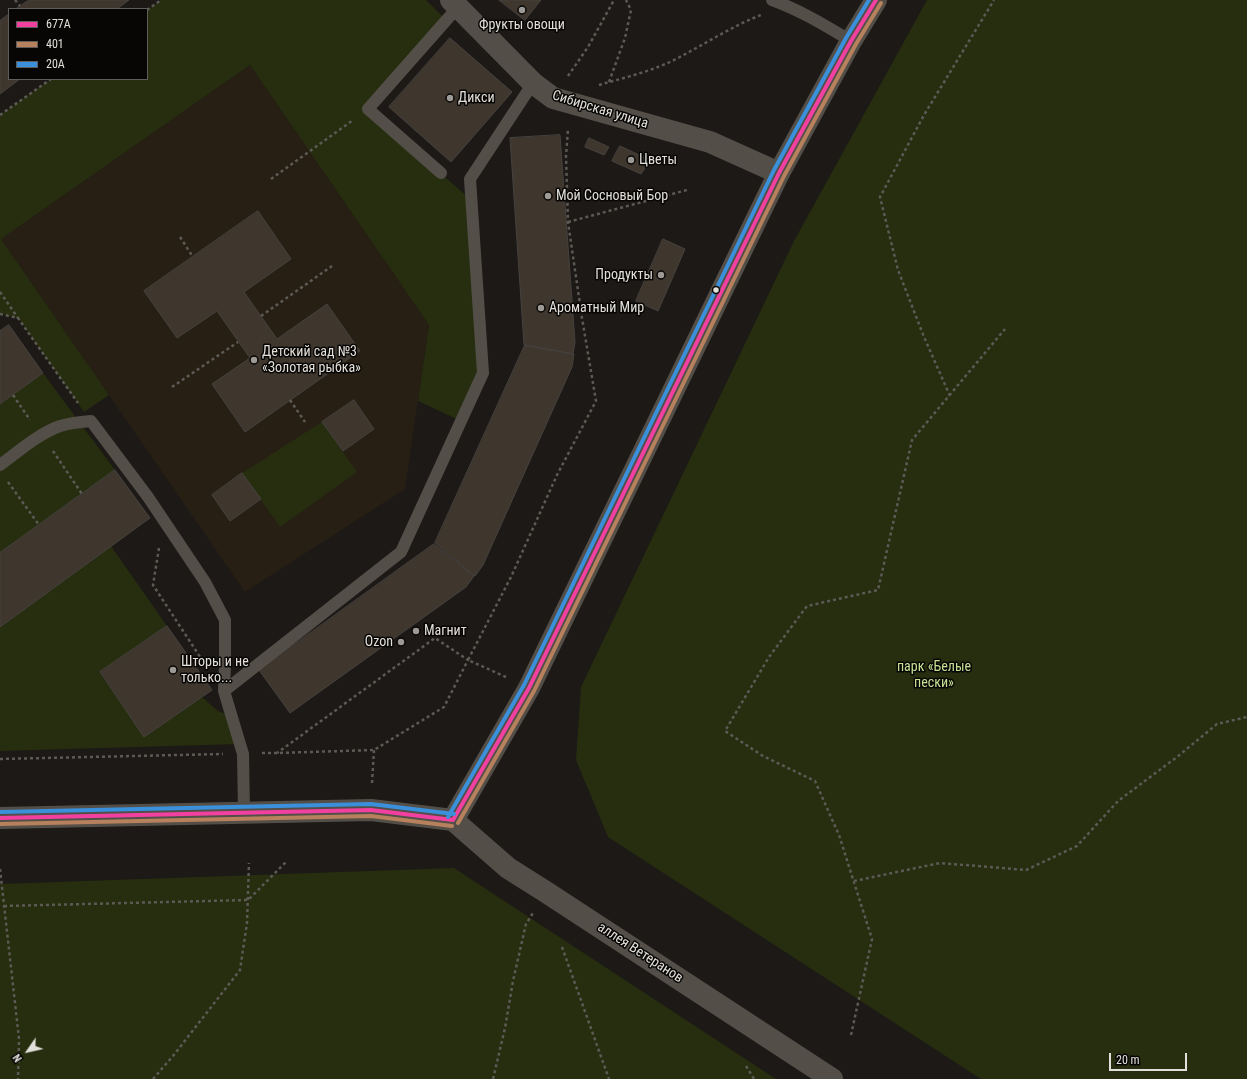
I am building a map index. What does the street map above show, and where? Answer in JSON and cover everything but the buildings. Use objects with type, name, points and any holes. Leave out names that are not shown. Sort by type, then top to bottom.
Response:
[{"type":"street","points":[[0,818],[371,810],[454,820],[529,688],[779,173],[851,41],[876,0]]},
{"type":"street","name":"Сибирская улица","points":[[455,4],[533,83],[553,98],[710,142],[779,173]]},
{"type":"street","name":"аллея Ветеранов","points":[[454,820],[508,868],[832,1079]]},
{"type":"lane","points":[[772,0],[787,5],[819,21],[851,41]]},
{"type":"lane","points":[[441,173],[368,109],[455,4]]},
{"type":"lane","points":[[224,691],[401,552],[483,373],[470,179],[533,83]]},
{"type":"lane","points":[[2,470],[42,435],[60,426],[91,421],[148,497],[205,582],[225,620],[226,664],[224,691],[243,754],[244,813]]},
{"type":"path","points":[[15,0],[20,6]]},
{"type":"path","points":[[148,9],[161,0]]},
{"type":"path","points":[[553,98],[588,47],[614,0]]},
{"type":"path","points":[[608,83],[625,38],[632,10],[626,0]]},
{"type":"path","points":[[950,396],[924,337],[898,270],[880,197],[924,115],[994,0]]},
{"type":"path","points":[[595,86],[633,76],[670,62],[743,22],[787,5]]},
{"type":"path","points":[[0,115],[50,80]]},
{"type":"path","points":[[271,179],[368,109]]},
{"type":"path","points":[[0,759],[374,750],[444,707],[511,577],[556,475],[596,401],[568,222],[566,156],[568,129],[562,125]]},
{"type":"path","points":[[568,222],[687,190]]},
{"type":"path","points":[[180,237],[193,257]]},
{"type":"path","points":[[261,316],[332,266]]},
{"type":"path","points":[[0,292],[91,421]]},
{"type":"path","points":[[1,314],[18,318]]},
{"type":"path","points":[[851,1035],[872,939],[839,835],[814,781],[763,756],[725,731],[769,657],[807,606],[878,590],[912,440],[1005,329]]},
{"type":"path","points":[[172,387],[238,342]]},
{"type":"path","points":[[290,400],[305,422]]},
{"type":"path","points":[[2,470],[39,525]]},
{"type":"path","points":[[163,519],[153,585],[224,691]]},
{"type":"path","points":[[277,753],[435,638],[468,660],[506,677]]},
{"type":"path","points":[[854,881],[940,864],[1026,870],[1077,846],[1118,801],[1177,757],[1217,724],[1247,717]]},
{"type":"path","points":[[372,782],[374,750]]},
{"type":"path","points":[[4,906],[248,900],[286,862]]},
{"type":"path","points":[[153,1079],[173,1056],[240,970],[247,923],[248,863]]},
{"type":"path","points":[[0,869],[19,1039],[18,1079]]},
{"type":"path","points":[[493,1079],[526,924],[534,910]]},
{"type":"path","points":[[562,947],[609,1079]]},
{"type":"path","points":[[746,1066],[754,1079]]},
{"type":"shaded area","name":"Детский сад №3 «Золотая рыбка»","points":[[250,65],[429,325],[405,489],[245,592],[1,239]]},
{"type":"green space","points":[[161,0],[426,0],[446,20],[368,109],[471,200],[483,373],[461,421],[418,401],[429,325],[250,65],[1,239],[109,395],[84,412],[18,318],[2,314],[0,316],[0,115],[50,80],[148,80],[148,9]]},
{"type":"green space","name":"парк «Белые пески»","points":[[927,0],[1247,0],[1247,1079],[981,1079],[608,837],[576,760],[581,687],[794,241]]},
{"type":"green space","points":[[43,373],[115,470],[0,554],[0,404]]},
{"type":"green space","points":[[322,422],[357,472],[280,527],[242,473]]},
{"type":"green space","points":[[111,546],[167,626],[100,673],[144,736],[202,697],[218,711],[231,716],[240,744],[0,751],[0,627]]},
{"type":"green space","points":[[454,868],[776,1079],[0,1079],[0,884]]},
{"type":"transit line","name":"20А","points":[[448,817],[524,685],[774,170],[846,38],[869,0]]},
{"type":"transit line","name":"677А","points":[[453,820],[529,688],[779,173],[851,41],[876,0]]},
{"type":"transit line","name":"401","points":[[458,823],[534,691],[784,176],[856,44],[881,3]]},
{"type":"transit line","name":"20А","points":[[0,812],[371,804],[454,814]]},
{"type":"transit line","name":"677А","points":[[0,818],[371,810],[453,820]]},
{"type":"transit line","name":"401","points":[[0,824],[371,816],[452,826]]},
{"type":"place","name":"Фрукты овощи","points":[[522,10]]},
{"type":"place","name":"Дикси","points":[[450,98]]},
{"type":"place","name":"Цветы","points":[[631,160]]},
{"type":"place","name":"Мой Сосновый Бор","points":[[548,196]]},
{"type":"place","name":"Продукты","points":[[661,275]]},
{"type":"place","name":"Ароматный Мир","points":[[541,308]]},
{"type":"place","name":"Детский сад №3 «Золотая рыбка»","points":[[254,360]]},
{"type":"place","name":"Магнит","points":[[416,631]]},
{"type":"place","name":"Ozon","points":[[401,642]]},
{"type":"place","name":"Шторы и не только...","points":[[173,670]]}]
